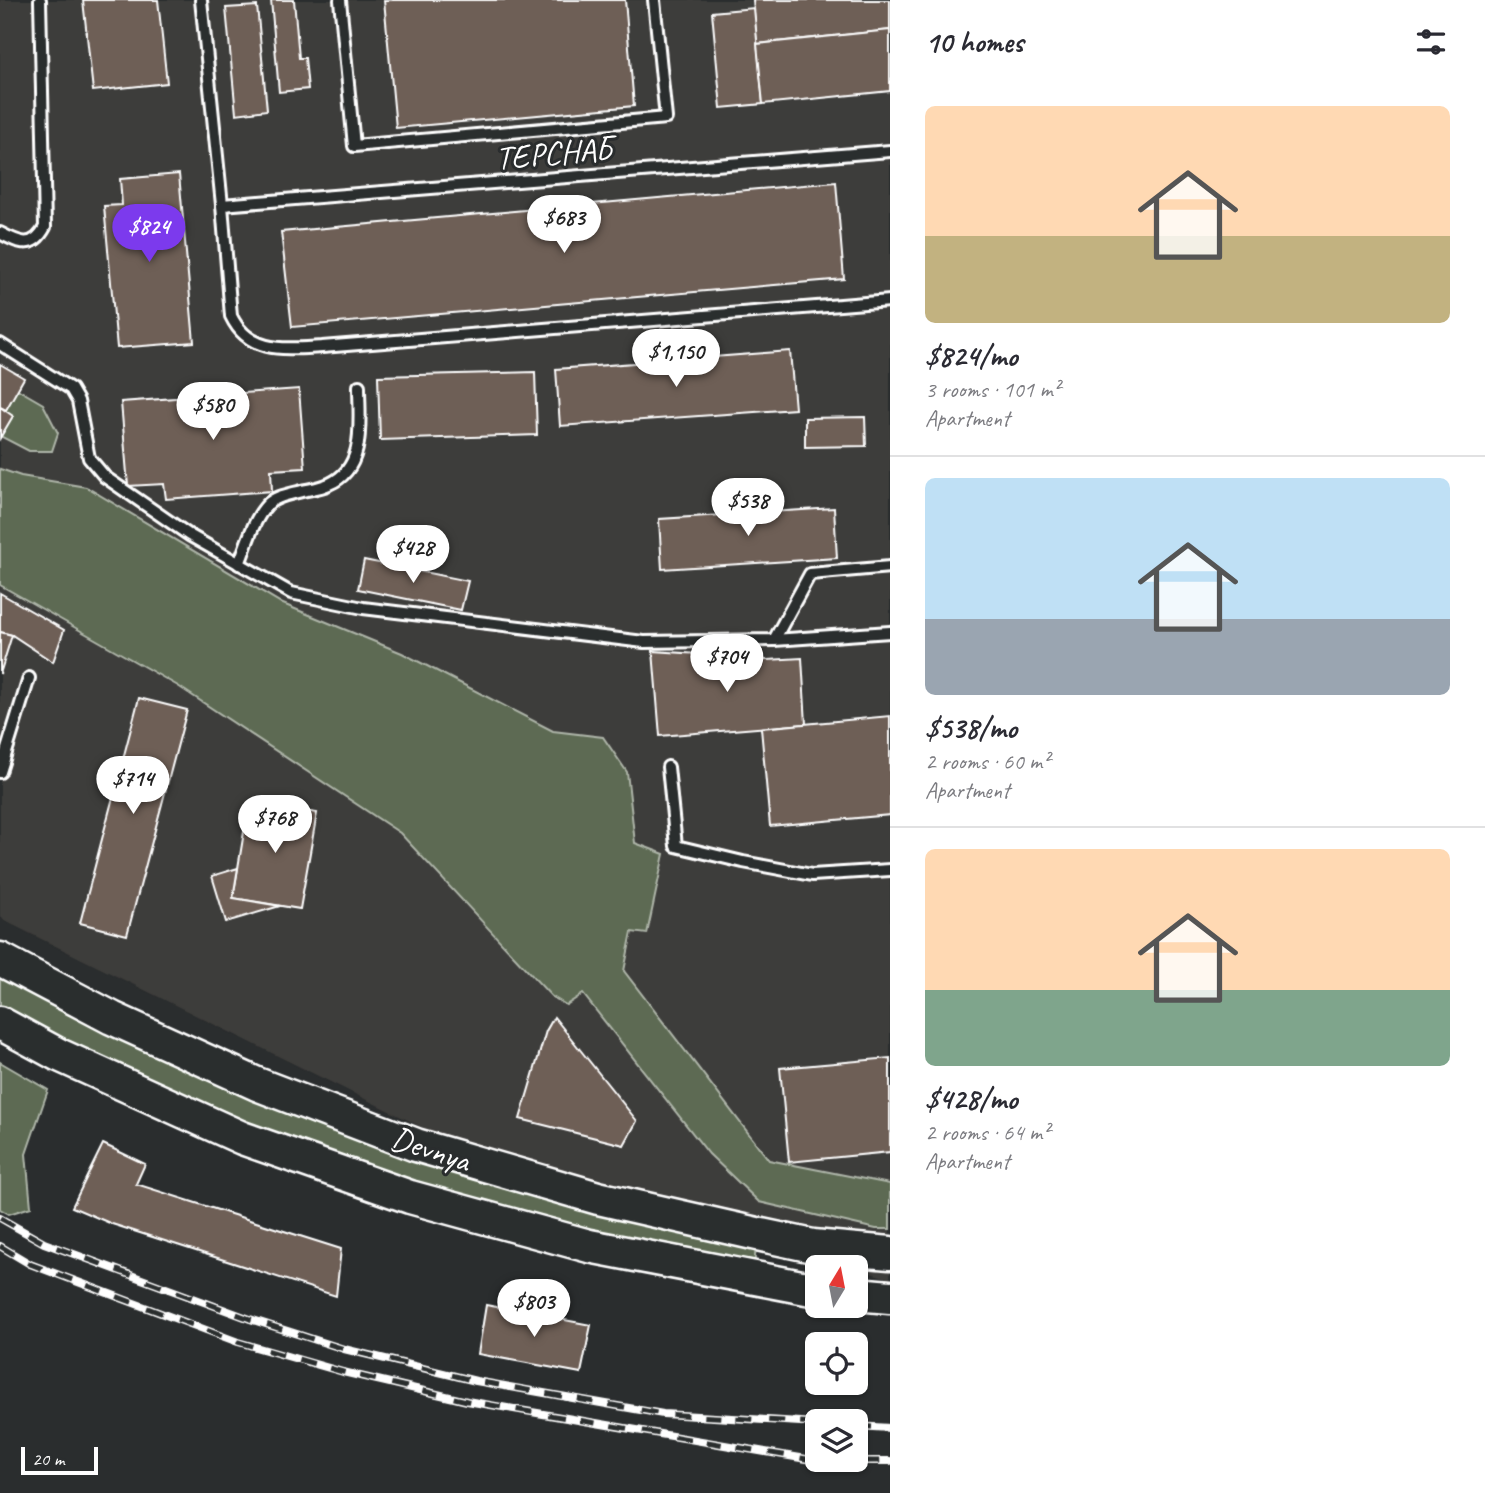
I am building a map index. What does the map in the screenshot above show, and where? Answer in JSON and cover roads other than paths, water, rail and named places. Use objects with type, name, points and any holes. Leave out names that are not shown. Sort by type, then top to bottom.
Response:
[{"type":"main road","name":"Devnya","points":[[0,959],[112,1018],[257,1084],[416,1146],[598,1198],[813,1247],[890,1253]]},
{"type":"main road","name":"Devnya","points":[[0,1023],[59,1055],[242,1138],[410,1197],[589,1246],[805,1288]]},
{"type":"main road","points":[[868,1295],[890,1297]]},
{"type":"lane","points":[[0,233],[16,242],[30,242],[41,234],[45,227],[40,0]]},
{"type":"lane","points":[[201,0],[222,205],[230,316],[237,330],[264,346],[293,349],[322,347],[890,301]]},
{"type":"lane","points":[[340,0],[354,146],[666,118],[654,0]]},
{"type":"lane","name":"ТЕРСНАБ","points":[[222,205],[890,151]]},
{"type":"lane","points":[[0,344],[71,389],[78,401],[89,458],[106,477],[189,535],[291,593],[363,608],[643,642],[774,640],[890,632]]},
{"type":"lane","points":[[239,564],[257,519],[269,502],[330,484],[345,473],[355,459],[359,439],[359,386]]},
{"type":"lane","points":[[774,640],[810,574],[890,567]]},
{"type":"lane","points":[[0,772],[29,678]]},
{"type":"lane","points":[[668,767],[676,846],[743,862],[813,874],[890,870]]},
{"type":"railway","points":[[0,1218],[44,1243],[250,1319],[344,1349],[476,1381],[663,1414],[805,1422]]},
{"type":"railway","points":[[0,1246],[30,1264],[238,1342],[343,1372],[467,1401],[818,1461],[890,1461]]},
{"type":"railway","points":[[868,1427],[890,1428]]}]
